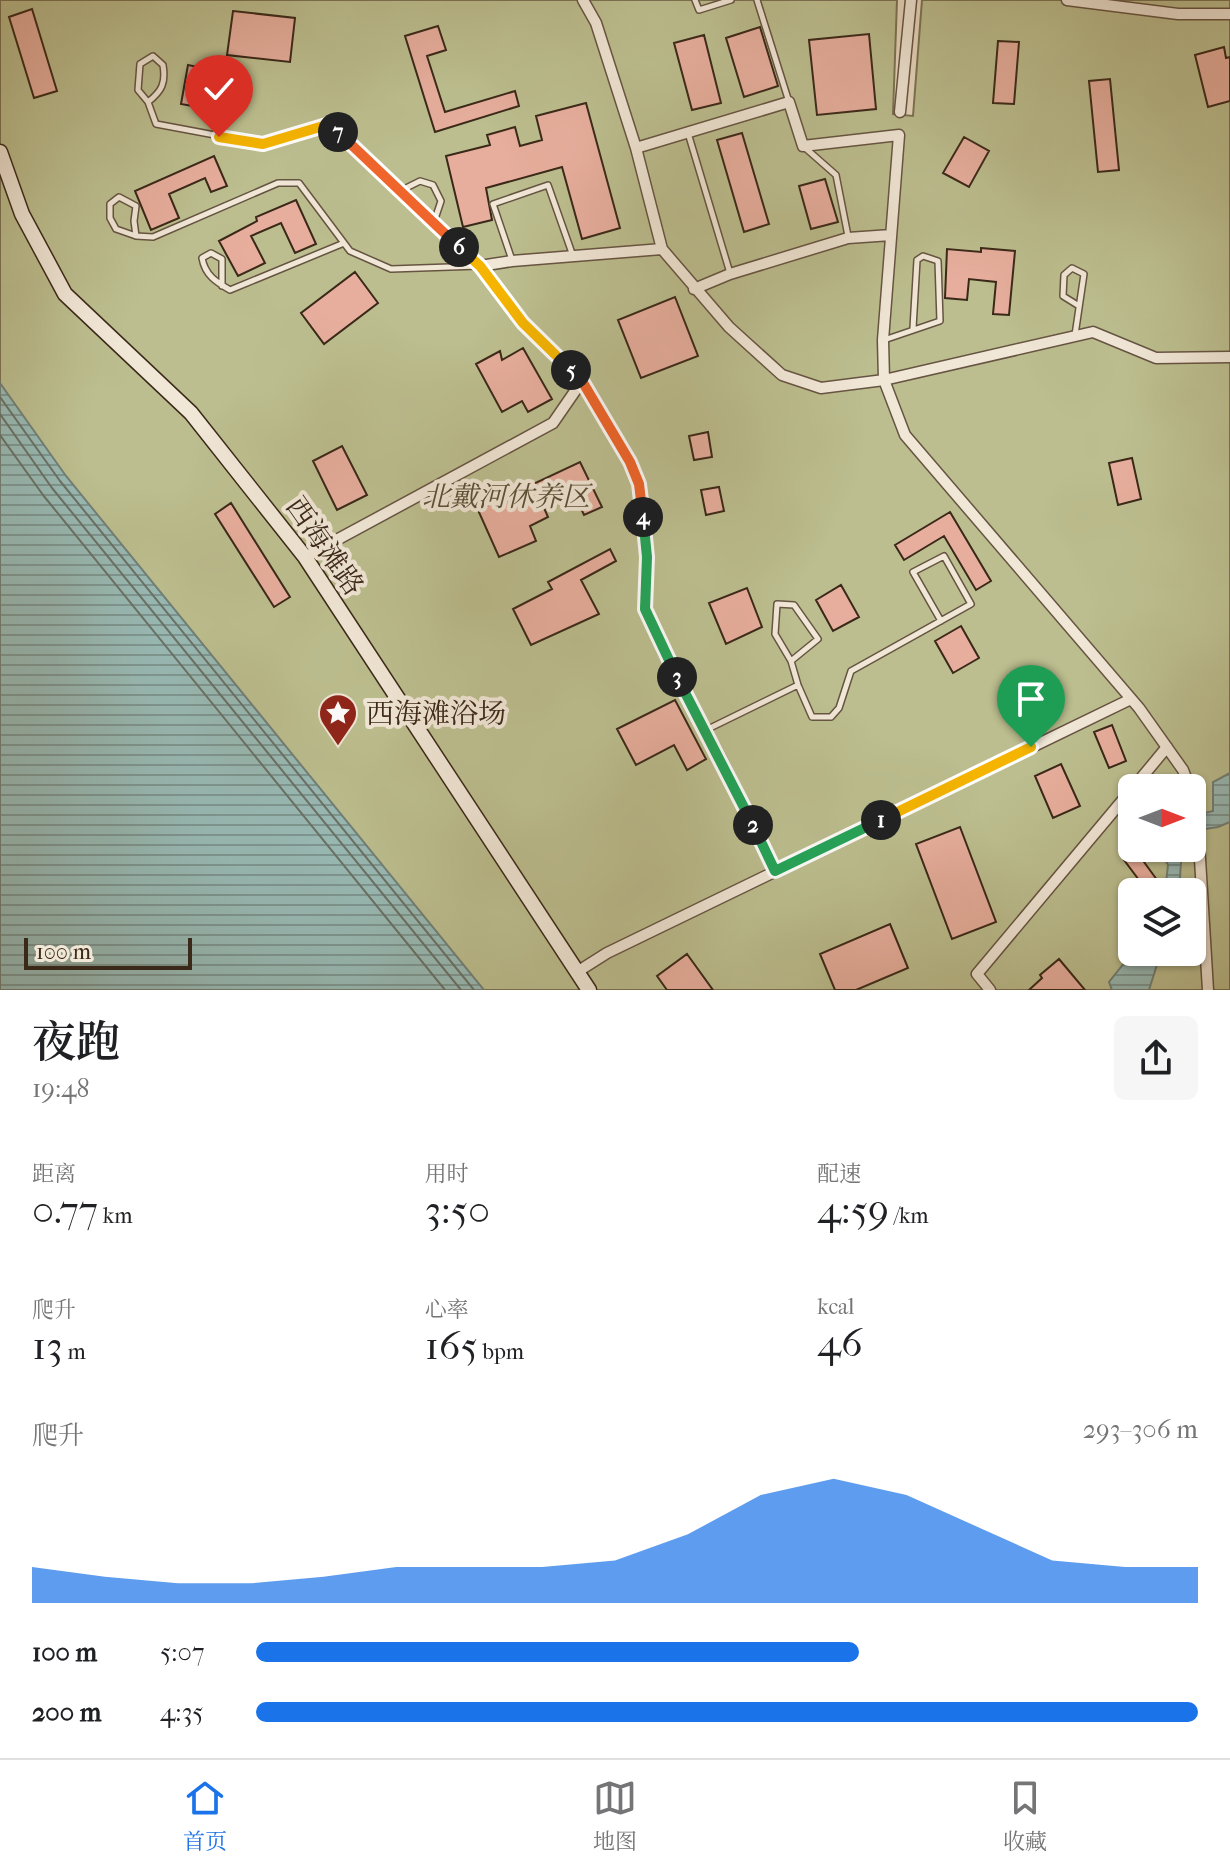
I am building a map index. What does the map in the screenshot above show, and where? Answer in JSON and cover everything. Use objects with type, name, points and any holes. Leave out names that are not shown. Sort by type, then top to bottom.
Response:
[{"type":"main road","name":"西海滩路","points":[[0,152],[22,214],[65,294],[191,413],[305,557],[589,990]]},
{"type":"street","points":[[583,0],[596,23],[636,148],[662,249],[729,327],[782,375],[821,388],[884,380],[1093,332],[1156,358],[1230,357]]},
{"type":"street","points":[[900,112],[911,0]]},
{"type":"street","points":[[1067,0],[1178,14],[1230,14]]},
{"type":"street","points":[[636,148],[789,102],[803,146],[899,135],[883,340],[884,380],[905,435],[1131,699],[1185,774]]},
{"type":"street","points":[[694,289],[730,274],[848,238],[891,235]]},
{"type":"street","points":[[662,249],[480,266],[523,323],[582,381],[630,462],[639,484],[647,557],[645,609],[665,655],[706,730],[775,871]]},
{"type":"street","points":[[305,557],[553,423],[582,381]]},
{"type":"street","points":[[577,972],[607,953],[1131,699]]},
{"type":"street","points":[[1145,774],[1167,747]]},
{"type":"street","points":[[990,990],[977,974],[1118,807]]},
{"type":"street","points":[[1200,862],[1208,990]]},
{"type":"lane","points":[[695,0],[699,10],[731,0]]},
{"type":"lane","points":[[757,0],[789,102]]},
{"type":"lane","points":[[148,102],[159,94],[165,79],[163,65],[153,56],[140,64],[138,90],[148,102],[156,124],[263,144],[330,124],[480,266]]},
{"type":"lane","points":[[688,133],[730,274]]},
{"type":"lane","points":[[803,146],[836,175],[848,238]]},
{"type":"lane","points":[[400,191],[420,181],[433,185],[441,201],[434,223]]},
{"type":"lane","points":[[136,236],[136,206],[119,197],[110,204],[110,218],[116,229],[136,236],[153,237],[278,183],[299,183],[350,251],[391,269],[480,266]]},
{"type":"lane","points":[[512,261],[493,204],[548,185],[573,256]]},
{"type":"lane","points":[[222,286],[222,259],[211,253],[202,258],[204,268],[212,279],[222,286],[230,290],[344,243]]},
{"type":"lane","points":[[883,340],[940,321],[938,261],[923,256],[917,260],[913,328]]},
{"type":"lane","points":[[1075,336],[1084,274],[1072,268],[1064,275],[1063,296],[1079,306]]},
{"type":"lane","points":[[791,661],[818,639],[794,605],[777,604],[775,634],[791,661],[812,717],[831,717],[839,708],[851,671],[941,621],[971,604],[944,556],[913,572],[941,621]]},
{"type":"lane","points":[[706,730],[798,685]]},
{"type":"green space","name":"北戴河休养区","points":[[0,0],[897,0],[893,114],[913,116],[922,0],[1230,0],[1230,990],[0,990]]},
{"type":"water","points":[[0,383],[66,476],[484,990],[0,990]]},
{"type":"water","points":[[1230,773],[1230,822],[1206,829],[1206,813],[1213,811],[1213,782]]},
{"type":"water","points":[[1166,862],[1181,862],[1180,878],[1167,878]]},
{"type":"water","points":[[1122,966],[1157,966],[1149,990],[1112,990],[1109,982]]},
{"type":"building","points":[[32,9],[57,91],[34,98],[9,17]]},
{"type":"building","points":[[233,11],[295,18],[290,62],[227,55]]},
{"type":"building","points":[[438,26],[446,50],[427,56],[445,112],[515,91],[519,106],[435,132],[405,36]]},
{"type":"building","points":[[760,27],[778,86],[744,97],[726,38]]},
{"type":"building","points":[[869,34],[876,109],[817,115],[809,40]]},
{"type":"building","points":[[704,35],[721,103],[692,110],[674,43]]},
{"type":"building","points":[[998,41],[1019,42],[1014,104],[993,103]]},
{"type":"building","points":[[1224,47],[1226,58],[1230,57],[1230,101],[1208,107],[1195,55]]},
{"type":"building","points":[[188,65],[240,76],[233,118],[214,114],[215,110],[181,104]]},
{"type":"building","points":[[1110,79],[1119,170],[1098,172],[1089,81]]},
{"type":"building","points":[[586,103],[620,228],[582,239],[562,167],[486,188],[492,220],[463,227],[446,156],[490,145],[487,135],[515,127],[520,146],[542,140],[536,116]]},
{"type":"building","points":[[742,133],[769,224],[744,232],[717,140]]},
{"type":"building","points":[[964,137],[989,151],[969,187],[943,173]]},
{"type":"building","points":[[214,156],[227,186],[211,192],[205,178],[169,194],[179,218],[151,230],[135,191]]},
{"type":"building","points":[[825,179],[838,222],[811,229],[799,186]]},
{"type":"building","points":[[296,200],[316,244],[295,253],[281,223],[251,236],[265,263],[238,276],[219,241],[257,221],[256,217]]},
{"type":"building","points":[[981,248],[1015,251],[1009,315],[993,314],[996,282],[969,279],[967,300],[945,298],[947,249],[981,252]]},
{"type":"building","points":[[355,272],[378,303],[324,344],[301,313]]},
{"type":"building","points":[[675,297],[698,356],[641,378],[618,320]]},
{"type":"building","points":[[523,348],[552,399],[528,412],[522,401],[502,412],[476,364],[500,351],[502,360]]},
{"type":"building","points":[[708,432],[712,457],[694,460],[689,436]]},
{"type":"building","points":[[342,446],[367,495],[337,510],[313,461]]},
{"type":"building","points":[[1132,458],[1141,499],[1118,505],[1109,463]]},
{"type":"building","points":[[580,462],[602,507],[584,515],[570,485],[540,499],[548,517],[530,526],[536,541],[499,557],[478,510]]},
{"type":"building","points":[[719,487],[724,511],[706,515],[701,490]]},
{"type":"building","points":[[231,503],[290,597],[274,607],[215,514]]},
{"type":"building","points":[[950,512],[991,581],[976,590],[944,536],[904,560],[895,545]]},
{"type":"building","points":[[610,549],[616,561],[581,580],[599,614],[531,645],[513,609],[552,589],[548,582]]},
{"type":"building","points":[[841,585],[859,617],[833,631],[816,600]]},
{"type":"building","points":[[747,588],[762,627],[726,644],[709,603]]},
{"type":"building","points":[[961,626],[979,658],[953,673],[935,641]]},
{"type":"building","points":[[675,700],[706,759],[687,770],[674,745],[636,765],[617,729]]},
{"type":"building","points":[[1112,725],[1126,761],[1109,768],[1094,732]]},
{"type":"building","points":[[1061,764],[1080,806],[1053,818],[1035,776]]},
{"type":"building","points":[[960,827],[996,922],[952,939],[916,844]]},
{"type":"building","points":[[1126,862],[1144,862],[1156,878],[1138,878]]},
{"type":"building","points":[[890,924],[908,968],[856,990],[835,990],[820,954]]},
{"type":"building","points":[[687,954],[713,990],[667,990],[657,976]]},
{"type":"building","points":[[1059,959],[1085,990],[1029,990],[1042,978],[1040,975]]},
{"type":"place","name":"西海滩浴场","points":[[338,747]]},
{"type":"route","points":[[219,137],[263,144],[330,124],[480,266],[523,323],[582,381],[630,462],[639,484],[647,557],[645,609],[665,655],[721,759],[775,871],[1031,747]]}]
